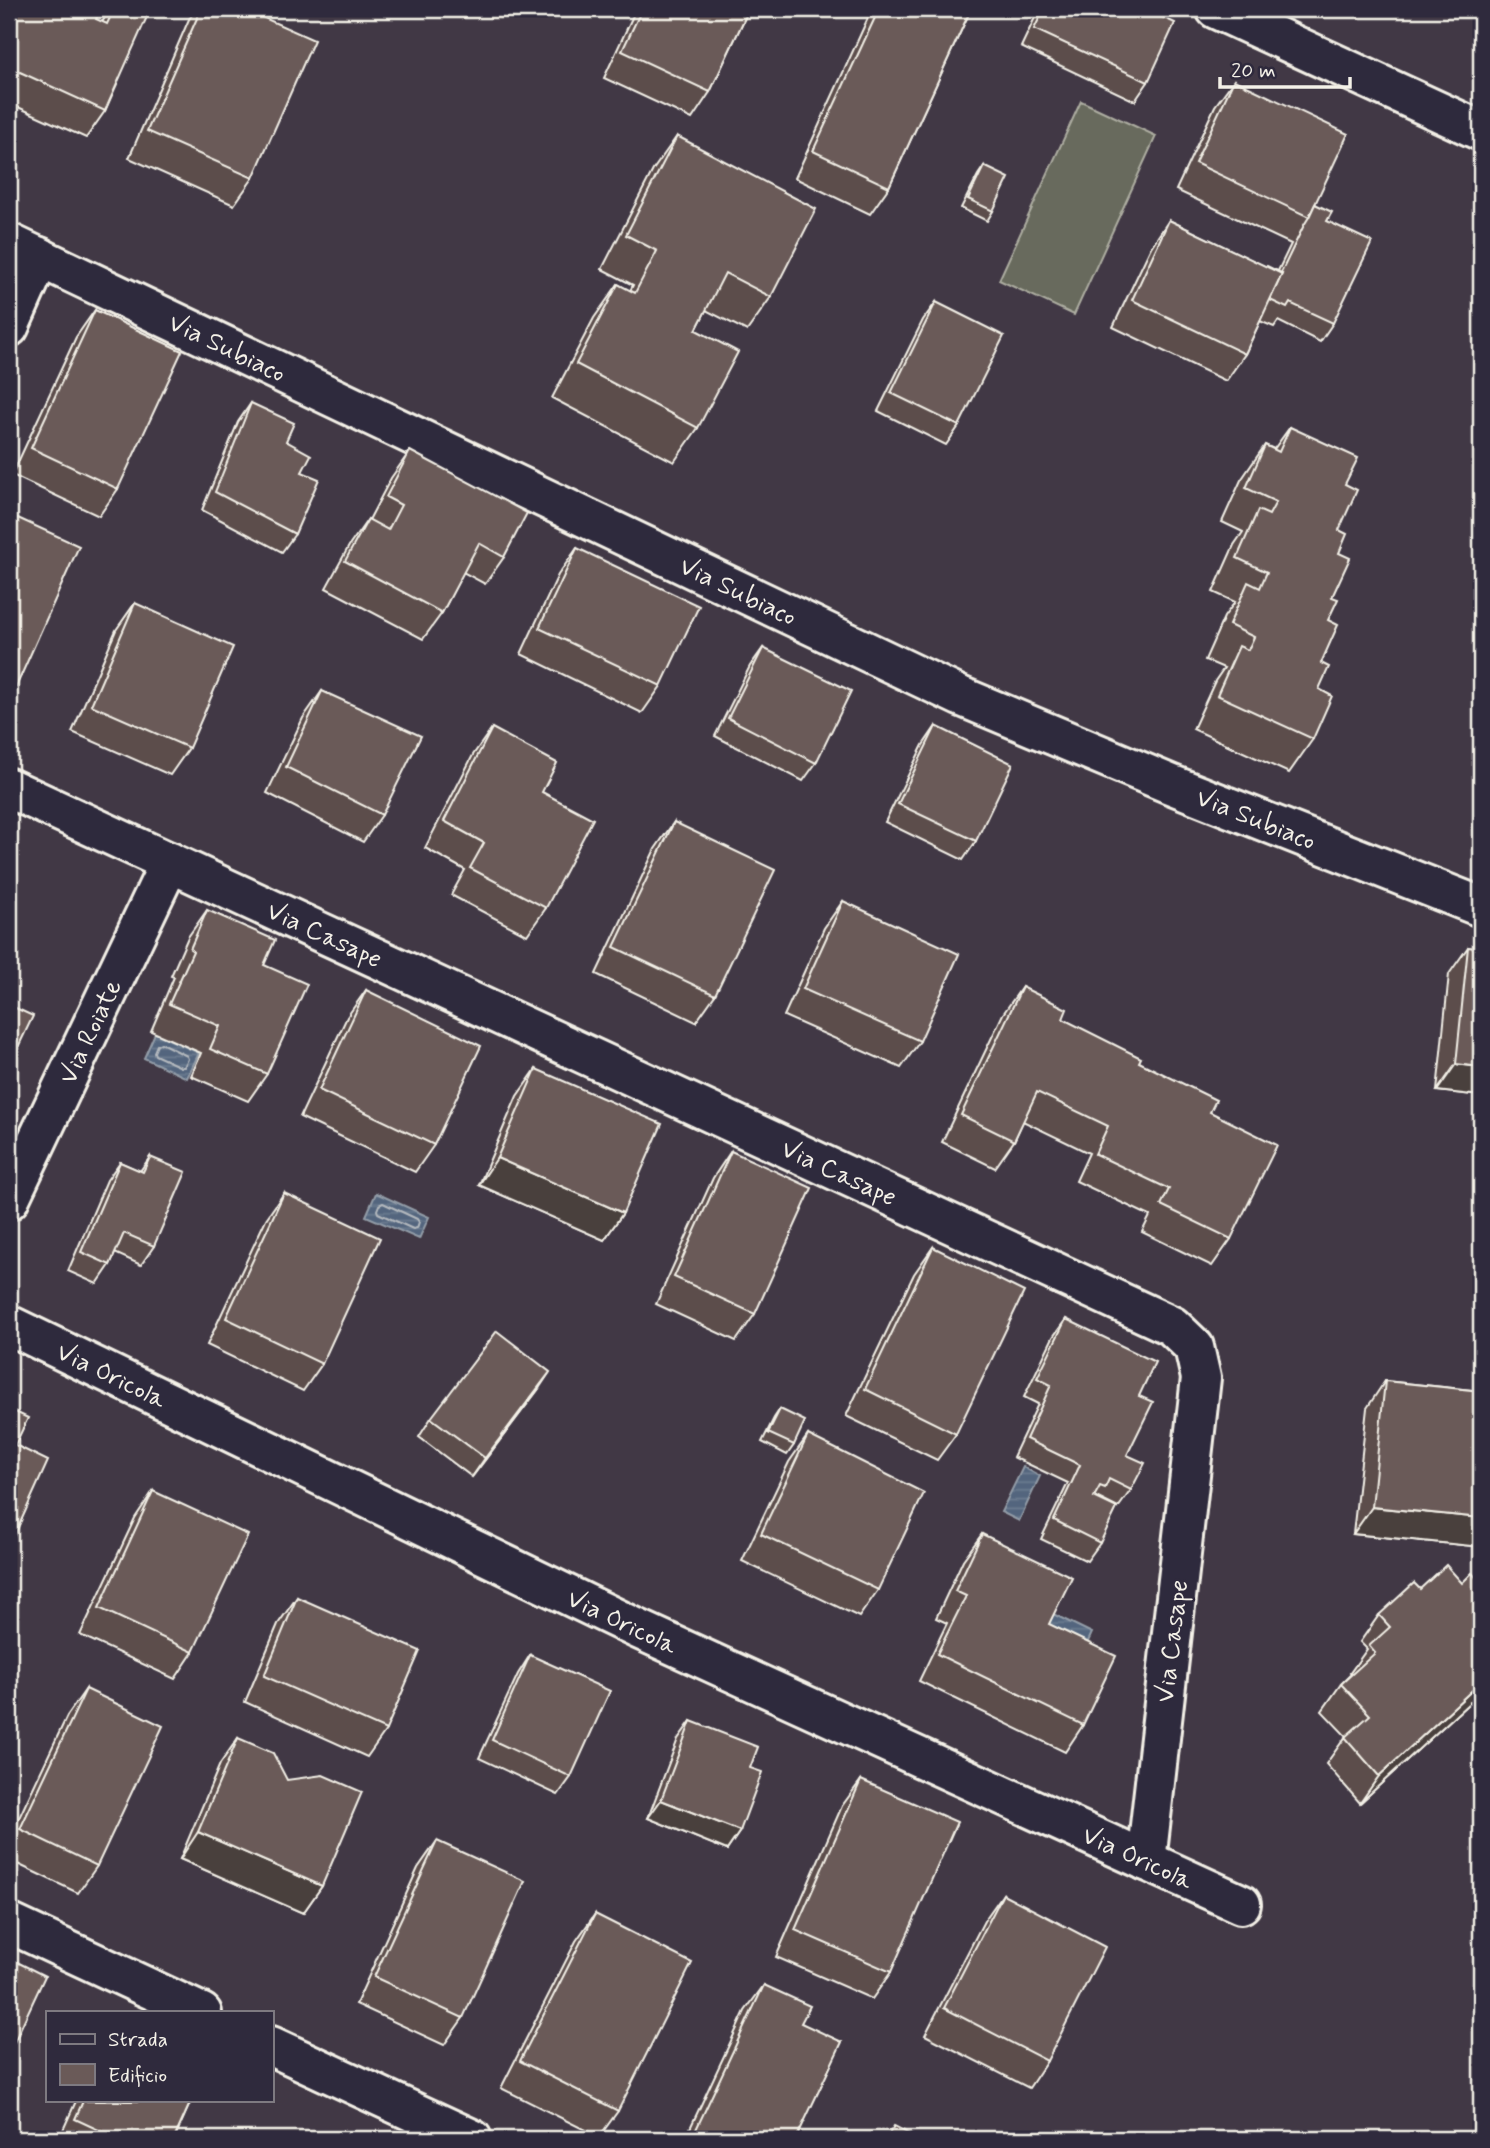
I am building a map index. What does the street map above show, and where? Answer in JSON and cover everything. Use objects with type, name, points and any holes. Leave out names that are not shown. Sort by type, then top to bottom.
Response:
[{"type":"street","points":[[1216,9],[1481,131]]},
{"type":"street","points":[[9,327],[24,250]]},
{"type":"street","name":"Via Subiaco","points":[[24,250],[960,696],[1182,789],[1481,907]]},
{"type":"street","name":"Via Casape","points":[[9,788],[1171,1326],[1194,1347],[1201,1378],[1146,1861]]},
{"type":"street","name":"Via Roiate","points":[[9,1200],[170,862]]},
{"type":"street","name":"Via Oricola","points":[[9,1325],[636,1628],[1241,1904]]},
{"type":"street","points":[[9,1923],[198,2011]]},
{"type":"street","points":[[273,2047],[472,2139]]},
{"type":"green space","points":[[1081,101],[1156,136],[1074,315],[999,280]]},
{"type":"water","points":[[155,1033],[199,1053],[187,1078],[144,1058]]},
{"type":"water","points":[[376,1193],[429,1217],[419,1239],[366,1216]]},
{"type":"water","points":[[1023,1467],[1040,1476],[1019,1521],[1001,1512]]},
{"type":"water","points":[[1053,1614],[1092,1633],[1082,1655],[1042,1635]]},
{"type":"building","points":[[9,9],[100,9],[96,19],[107,24],[114,9],[150,10],[105,111],[9,67]]},
{"type":"building","points":[[201,9],[244,9],[314,40],[253,178],[147,131]]},
{"type":"building","points":[[642,9],[749,9],[710,92],[622,51]]},
{"type":"building","points":[[879,9],[971,9],[889,187],[813,151]]},
{"type":"building","points":[[1044,9],[1145,9],[1175,23],[1148,82],[1034,29]]},
{"type":"building","points":[[1234,80],[1348,134],[1309,217],[1195,163]]},
{"type":"building","points":[[677,136],[816,209],[771,297],[725,273],[696,330],[738,352],[698,428],[576,364],[618,284],[635,293],[657,251],[626,235]]},
{"type":"building","points":[[984,166],[1009,178],[993,211],[968,199]]},
{"type":"building","points":[[1315,204],[1332,212],[1327,221],[1372,242],[1333,323],[1290,303],[1287,308],[1270,300],[1282,274],[1266,267],[1281,273]]},
{"type":"building","points":[[1169,220],[1282,274],[1245,354],[1132,300]]},
{"type":"building","points":[[936,302],[1004,336],[959,426],[891,393]]},
{"type":"building","points":[[95,310],[182,351],[118,489],[31,448]]},
{"type":"building","points":[[251,403],[294,423],[286,441],[311,455],[302,472],[319,479],[295,534],[215,492]]},
{"type":"building","points":[[1290,427],[1358,458],[1345,484],[1357,490],[1339,530],[1347,534],[1339,553],[1350,558],[1332,597],[1338,599],[1328,620],[1338,625],[1321,663],[1329,667],[1319,689],[1332,696],[1313,739],[1217,695],[1239,646],[1248,650],[1254,637],[1229,625],[1248,582],[1260,588],[1267,572],[1237,558],[1258,510],[1269,515],[1276,502],[1246,488],[1265,445],[1279,452]]},
{"type":"building","points":[[410,451],[527,513],[504,557],[479,543],[442,613],[345,561],[368,519],[388,530],[401,505],[386,497]]},
{"type":"building","points":[[9,514],[79,546],[16,687],[9,684]]},
{"type":"building","points":[[577,548],[699,606],[661,686],[539,628]]},
{"type":"building","points":[[135,603],[233,647],[189,748],[91,705]]},
{"type":"building","points":[[763,648],[851,691],[816,763],[728,718]]},
{"type":"building","points":[[322,691],[421,736],[382,815],[286,767]]},
{"type":"building","points":[[936,726],[1013,764],[976,841],[898,804]]},
{"type":"building","points":[[492,728],[557,763],[542,792],[593,819],[546,908],[470,868],[484,843],[444,821]]},
{"type":"building","points":[[674,822],[775,870],[715,995],[614,947]]},
{"type":"building","points":[[843,901],[959,954],[920,1041],[803,989]]},
{"type":"building","points":[[207,910],[275,940],[264,965],[307,984],[267,1074],[210,1049],[220,1026],[169,1004],[193,951],[190,949]]},
{"type":"building","points":[[1468,947],[1481,949],[1481,1067],[1456,1064]]},
{"type":"building","points":[[1022,987],[1067,1009],[1063,1019],[1141,1058],[1139,1062],[1216,1100],[1210,1112],[1277,1145],[1231,1239],[1161,1205],[1169,1189],[1095,1154],[1108,1126],[1037,1092],[1014,1141],[961,1115]]},
{"type":"building","points":[[366,990],[481,1046],[434,1145],[319,1090]]},
{"type":"building","points":[[9,1005],[33,1016],[9,1066]]},
{"type":"building","points":[[536,1069],[662,1124],[623,1213],[497,1158]]},
{"type":"building","points":[[731,1151],[812,1188],[755,1314],[674,1277]]},
{"type":"building","points":[[150,1157],[186,1172],[154,1246],[124,1233],[110,1265],[81,1252],[120,1162],[143,1172]]},
{"type":"building","points":[[284,1193],[380,1238],[322,1364],[226,1318]]},
{"type":"building","points":[[933,1247],[1024,1292],[956,1434],[865,1389]]},
{"type":"building","points":[[1066,1319],[1155,1362],[1139,1396],[1153,1402],[1127,1455],[1145,1463],[1131,1490],[1109,1479],[1105,1488],[1100,1486],[1094,1497],[1117,1508],[1100,1543],[1054,1520],[1080,1465],[1026,1439],[1051,1385],[1037,1378]]},
{"type":"building","points":[[497,1331],[550,1372],[485,1458],[431,1418]]},
{"type":"building","points":[[1385,1381],[1481,1391],[1481,1518],[1372,1507]]},
{"type":"building","points":[[9,1409],[28,1418],[15,1445],[48,1461],[11,1543],[9,1542]]},
{"type":"building","points":[[780,1409],[805,1421],[794,1445],[768,1433]]},
{"type":"building","points":[[808,1435],[924,1493],[878,1590],[761,1534]]},
{"type":"building","points":[[153,1491],[248,1535],[193,1652],[99,1608]]},
{"type":"building","points":[[982,1534],[1072,1577],[1049,1624],[1116,1656],[1083,1725],[937,1654],[966,1596],[955,1591]]},
{"type":"building","points":[[1446,1565],[1462,1583],[1472,1573],[1481,1583],[1481,1682],[1379,1776],[1345,1737],[1370,1715],[1341,1684],[1375,1653],[1369,1646],[1390,1627],[1379,1615],[1414,1583],[1420,1589]]},
{"type":"building","points":[[297,1597],[420,1651],[386,1730],[264,1676]]},
{"type":"building","points":[[530,1655],[610,1691],[571,1777],[492,1740]]},
{"type":"building","points":[[86,1689],[163,1726],[97,1866],[20,1829]]},
{"type":"building","points":[[691,1721],[758,1747],[750,1768],[762,1772],[740,1831],[661,1800]]},
{"type":"building","points":[[238,1738],[273,1753],[287,1780],[323,1775],[362,1792],[322,1886],[198,1832]]},
{"type":"building","points":[[861,1780],[957,1822],[891,1972],[795,1930]]},
{"type":"building","points":[[437,1841],[525,1881],[463,2018],[374,1977]]},
{"type":"building","points":[[1003,1894],[1105,1947],[1047,2061],[944,2008]]},
{"type":"building","points":[[595,1914],[692,1963],[618,2111],[520,2061]]},
{"type":"building","points":[[9,1958],[45,1976],[9,2053]]},
{"type":"building","points":[[764,1985],[810,2006],[801,2023],[842,2042],[796,2139],[694,2139],[692,2138]]},
{"type":"building","points":[[83,2102],[191,2102],[174,2139],[118,2139],[75,2119]]},
{"type":"building","points":[[894,2126],[919,2139],[886,2139]]}]
